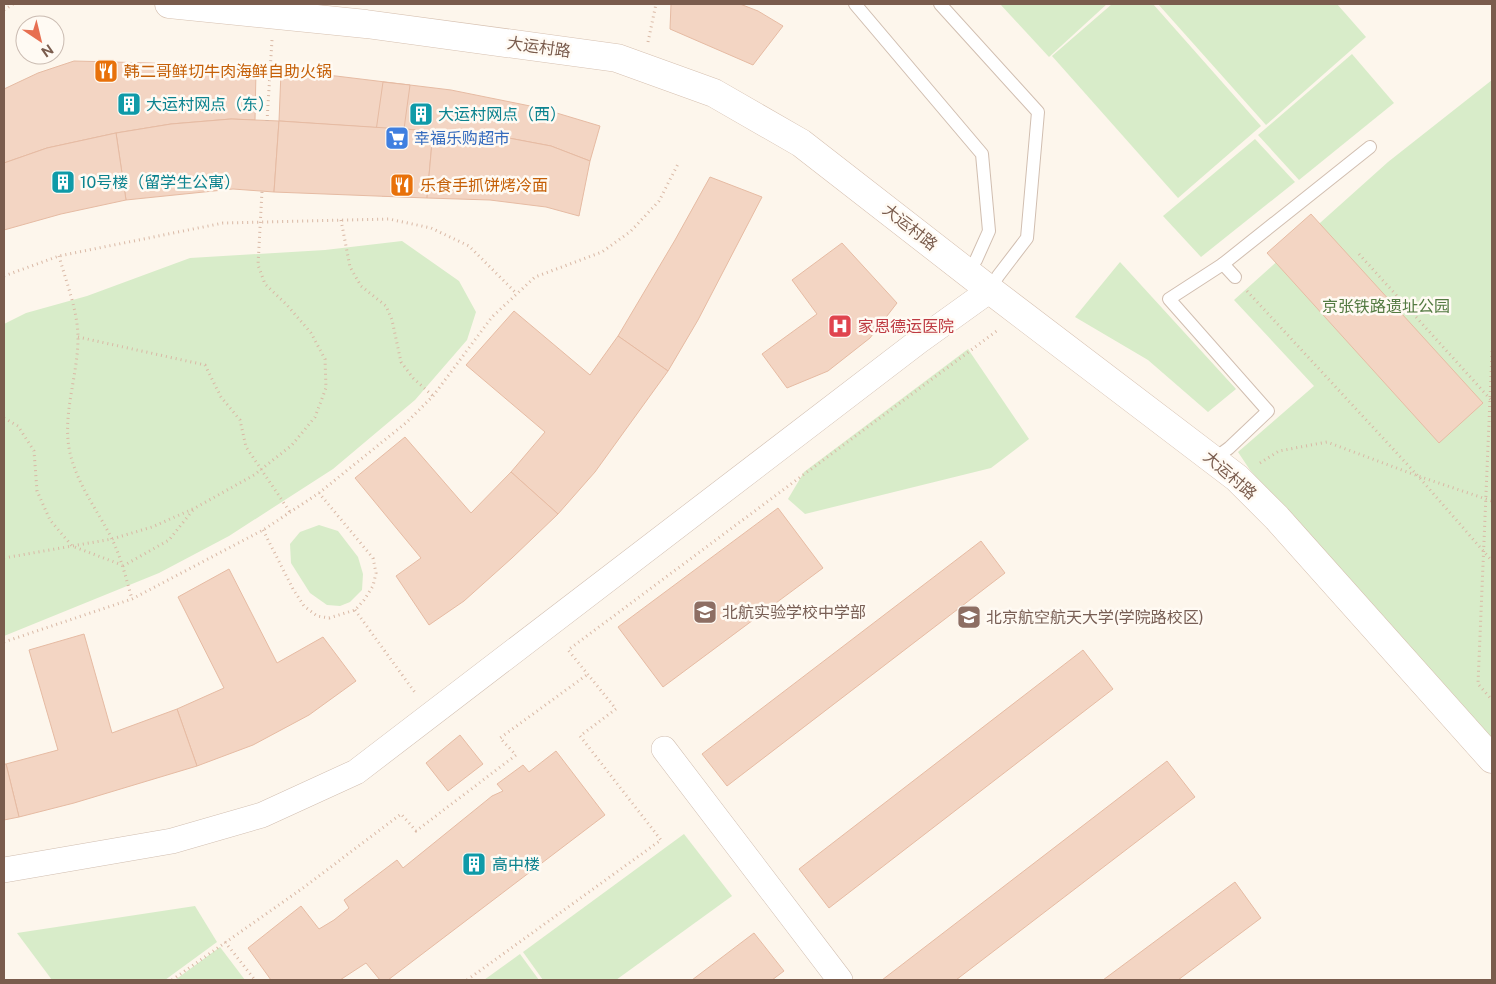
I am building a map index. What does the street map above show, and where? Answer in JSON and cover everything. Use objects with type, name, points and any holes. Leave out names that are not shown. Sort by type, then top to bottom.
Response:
[{"type":"street","name":"大运村路","points":[[170,4],[366,24],[617,58],[708,91],[801,143],[1237,478],[1276,518],[1492,759]]},
{"type":"street","points":[[4,870],[172,841],[262,814],[356,772],[919,341],[990,290]]},
{"type":"street","points":[[664,749],[840,980]]},
{"type":"lane","points":[[855,4],[982,154],[989,231],[976,260],[968,272]]},
{"type":"lane","points":[[940,4],[1038,112],[1027,238],[998,276],[990,290]]},
{"type":"lane","points":[[1214,459],[1229,448],[1268,411],[1170,299],[1223,264],[1370,147]]},
{"type":"lane","points":[[1223,264],[1234,277]]},
{"type":"path","points":[[4,10],[13,4]]},
{"type":"path","points":[[647,45],[656,4]]},
{"type":"path","points":[[267,121],[274,14]]},
{"type":"path","points":[[4,642],[132,599],[263,530],[320,493],[407,422],[433,396],[492,317],[534,277],[602,252],[630,231],[659,201],[679,162]]},
{"type":"path","points":[[4,558],[112,539],[152,527],[195,508],[261,470],[292,445],[315,417],[326,388],[325,359],[311,333],[264,284],[258,265],[262,190]]},
{"type":"path","points":[[4,276],[59,256],[223,223],[389,219],[430,228],[469,246],[516,294]]},
{"type":"path","points":[[341,220],[350,267],[361,286],[386,306],[392,320],[402,362],[413,378],[433,396]]},
{"type":"path","points":[[1359,254],[1491,399]]},
{"type":"path","points":[[59,256],[73,308],[78,337],[69,417],[69,447],[76,473],[112,539],[123,566],[132,599]]},
{"type":"path","points":[[1234,277],[1418,476],[1492,561]]},
{"type":"path","points":[[468,980],[661,840],[580,736],[616,709],[568,650],[1003,327]]},
{"type":"path","points":[[78,337],[205,365],[221,397],[240,420],[246,447],[290,512]]},
{"type":"path","points":[[1492,351],[1478,684],[1492,699]]},
{"type":"path","points":[[1488,416],[1492,421]]},
{"type":"path","points":[[4,418],[18,426],[34,451],[37,491],[50,520],[72,546],[123,566]]},
{"type":"path","points":[[1237,478],[1279,451],[1327,442],[1492,501]]},
{"type":"path","points":[[263,530],[304,606],[317,616],[329,618],[355,610],[373,586],[376,573],[373,558],[320,493]]},
{"type":"path","points":[[123,566],[169,540],[195,508]]},
{"type":"path","points":[[355,610],[431,715]]},
{"type":"path","points":[[172,980],[303,888],[401,814],[416,831],[516,755],[500,738],[588,674]]},
{"type":"path","points":[[225,942],[255,980]]},
{"type":"green space","points":[[1000,4],[1107,4],[1049,57]]},
{"type":"green space","points":[[1112,4],[1153,4],[1261,126],[1178,198],[1052,56]]},
{"type":"green space","points":[[1158,4],[1337,4],[1366,37],[1266,125]]},
{"type":"green space","points":[[1352,54],[1394,103],[1299,180],[1258,135]]},
{"type":"green space","name":"京张铁路遗址公园","points":[[1492,80],[1492,748],[1250,470],[1238,452],[1314,386],[1234,300],[1388,162]]},
{"type":"green space","points":[[1255,139],[1295,182],[1201,257],[1163,216]]},
{"type":"green space","points":[[402,241],[459,281],[476,312],[467,340],[415,400],[333,469],[229,536],[159,573],[4,636],[4,324],[26,313],[87,296],[190,258],[325,250]]},
{"type":"green space","points":[[1120,262],[1236,389],[1208,412],[1148,360],[1075,317]]},
{"type":"green space","points":[[968,349],[1029,439],[991,468],[805,514],[788,499],[804,472]]},
{"type":"green space","points":[[319,525],[338,531],[358,557],[363,574],[362,590],[350,602],[340,606],[327,605],[310,593],[291,563],[290,544],[300,532]]},
{"type":"green space","points":[[684,834],[732,896],[616,980],[543,980],[523,952]]},
{"type":"green space","points":[[195,906],[217,942],[165,980],[52,980],[17,933]]},
{"type":"green space","points":[[220,947],[245,980],[175,980]]},
{"type":"green space","points":[[520,954],[539,980],[484,980]]},
{"type":"building","points":[[671,4],[740,4],[758,11],[783,26],[753,65],[670,29]]},
{"type":"building","name":"大运村网点（东）","points":[[74,61],[151,63],[256,70],[255,120],[231,119],[171,124],[116,133],[47,148],[4,163],[4,89],[38,73]]},
{"type":"building","name":"大运村网点（西）","points":[[281,72],[336,76],[451,90],[540,108],[600,126],[590,161],[551,146],[498,136],[279,121]]},
{"type":"building","name":"幸福乐购超市","points":[[383,82],[410,85],[404,129],[420,130],[414,197],[382,196],[384,147],[374,145]]},
{"type":"building","points":[[231,119],[279,121],[274,192],[233,189],[126,200],[116,133],[171,124]]},
{"type":"building","points":[[279,121],[433,131],[427,198],[274,192]]},
{"type":"building","points":[[433,131],[498,136],[551,146],[590,161],[579,216],[546,207],[490,200],[427,198]]},
{"type":"building","name":"10号楼（留学生公寓）","points":[[116,133],[126,200],[61,214],[4,230],[4,163],[47,148]]},
{"type":"building","points":[[710,177],[762,197],[698,320],[668,371],[618,336]]},
{"type":"building","points":[[1311,214],[1483,403],[1439,443],[1267,253]]},
{"type":"building","name":"家恩德运医院","points":[[842,243],[897,303],[870,338],[828,371],[787,388],[762,354],[817,314],[792,280]]},
{"type":"building","points":[[514,311],[590,375],[618,336],[668,371],[595,472],[558,514],[511,472],[545,432],[466,365]]},
{"type":"building","points":[[405,437],[471,513],[511,472],[558,514],[464,601],[429,625],[396,576],[421,558],[355,478]]},
{"type":"building","points":[[778,508],[823,568],[663,687],[618,627]]},
{"type":"building","points":[[981,541],[1005,573],[727,786],[702,754]]},
{"type":"building","points":[[229,569],[277,663],[323,637],[356,681],[309,715],[253,745],[197,766],[177,709],[224,688],[178,597]]},
{"type":"building","points":[[84,634],[112,733],[177,709],[197,766],[74,803],[19,817],[6,764],[58,750],[29,650]]},
{"type":"building","points":[[1083,650],[1113,689],[829,908],[799,869]]},
{"type":"building","points":[[460,735],[483,764],[448,791],[426,763]]},
{"type":"building","name":"高中楼","points":[[556,751],[605,815],[388,980],[380,980],[366,963],[340,980],[271,980],[248,948],[301,906],[319,929],[334,920],[349,908],[344,900],[397,860],[403,868],[492,796],[503,791],[497,784],[523,765],[529,772]]},
{"type":"building","points":[[1167,761],[1195,797],[956,980],[882,980]]},
{"type":"building","points":[[4,764],[6,764],[19,817],[4,820]]},
{"type":"building","points":[[1235,882],[1261,918],[1178,980],[1103,980]]},
{"type":"building","points":[[754,933],[784,971],[772,980],[692,980]]},
{"type":"place","name":"韩二哥鲜切牛肉海鲜自助火锅","points":[[106,71]]},
{"type":"place","name":"大运村网点（东）","points":[[129,104]]},
{"type":"place","name":"大运村网点（西）","points":[[421,114]]},
{"type":"place","name":"幸福乐购超市","points":[[397,138]]},
{"type":"place","name":"10号楼（留学生公寓）","points":[[63,182]]},
{"type":"place","name":"乐食手抓饼烤冷面","points":[[402,185]]},
{"type":"place","name":"家恩德运医院","points":[[840,326]]},
{"type":"place","name":"北航实验学校中学部","points":[[705,612]]},
{"type":"place","name":"北京航空航天大学(学院路校区)","points":[[969,617]]},
{"type":"place","name":"高中楼","points":[[474,864]]}]
